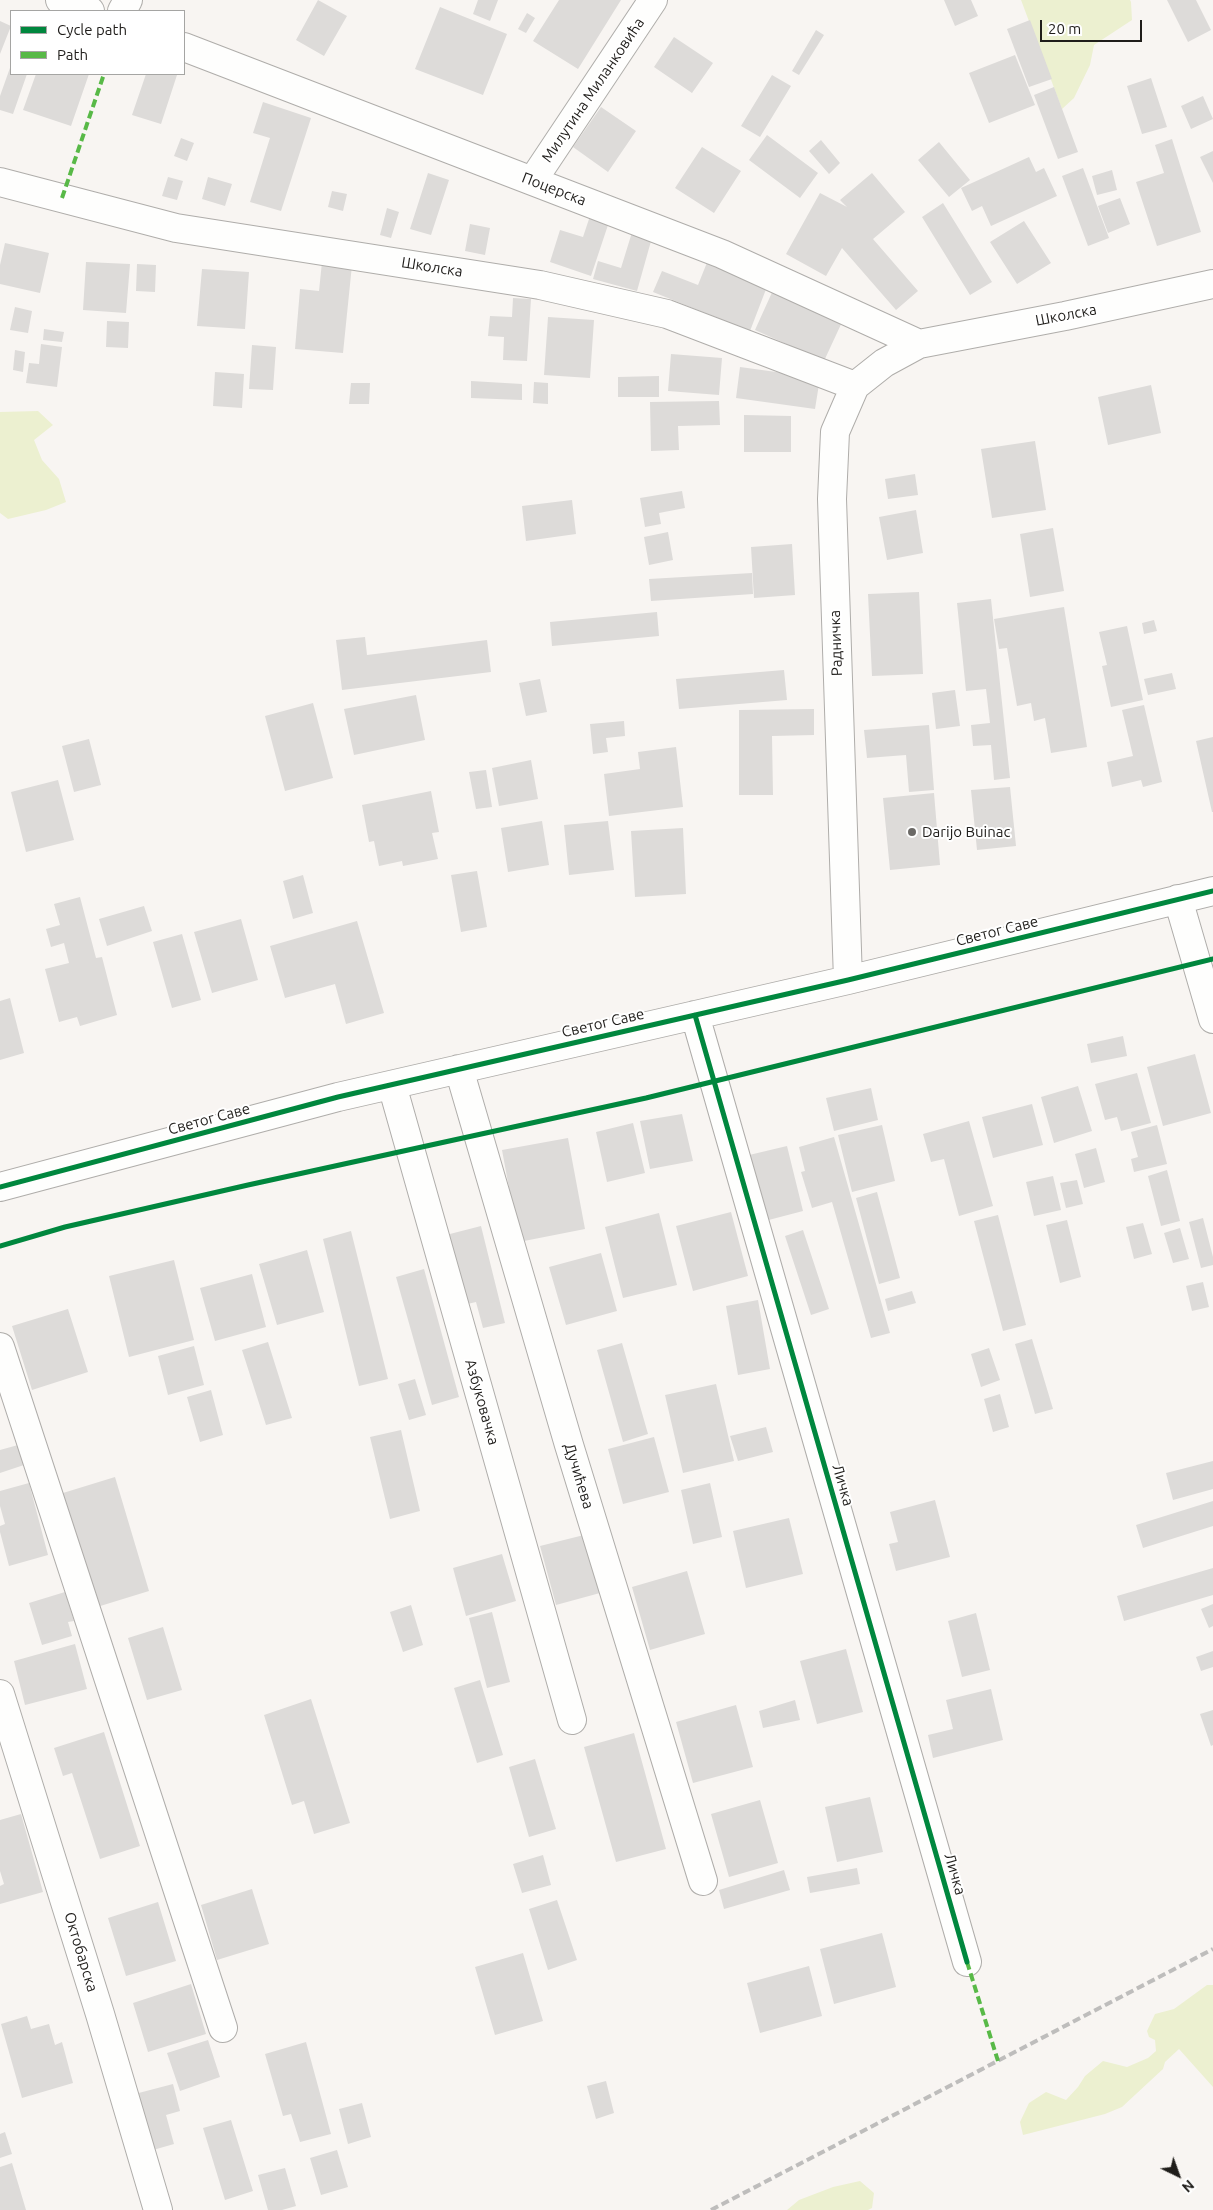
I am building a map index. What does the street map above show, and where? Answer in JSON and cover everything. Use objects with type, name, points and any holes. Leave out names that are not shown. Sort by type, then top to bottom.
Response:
[{"type":"street","points":[[60,0],[87,10]]},
{"type":"street","name":"Милутина Миланковића","points":[[533,180],[653,0]]},
{"type":"street","name":"Поцерска","points":[[185,47],[722,254],[919,344]]},
{"type":"street","name":"Школска","points":[[0,182],[176,228],[550,287],[667,314],[855,386]]},
{"type":"street","name":"Школска","points":[[919,344],[1065,316],[1213,284]]},
{"type":"street","name":"Радничка","points":[[848,980],[832,499],[835,432],[855,386],[884,362],[919,344]]},
{"type":"street","name":"Светог Саве","points":[[0,1187],[338,1097],[848,980],[1213,890]]},
{"type":"street","points":[[1178,899],[1213,1019]]},
{"type":"street","name":"Личка","points":[[695,1014],[967,1962]]},
{"type":"street","name":"Дучићева","points":[[460,1069],[566,1436],[703,1880]]},
{"type":"street","name":"Азбуковачка","points":[[392,1085],[572,1720]]},
{"type":"street","points":[[0,1347],[222,2028]]},
{"type":"street","name":"Октобарска","points":[[0,1694],[100,2014],[158,2210]]},
{"type":"green space","points":[[1021,0],[1130,0],[1131,2],[1132,20],[1094,45],[1090,65],[1074,98],[1062,109]]},
{"type":"green space","points":[[38,411],[53,425],[34,440],[42,460],[59,479],[66,502],[46,510],[8,519],[0,513],[0,412]]},
{"type":"green space","points":[[1207,1985],[1213,1985],[1213,2087],[1179,2049],[1165,2062],[1163,2069],[1122,2107],[1105,2114],[1023,2135],[1020,2122],[1029,2103],[1046,2092],[1066,2100],[1085,2076],[1103,2061],[1127,2067],[1148,2058],[1156,2051],[1155,2040],[1149,2037],[1147,2031],[1155,2014],[1174,2009]]},
{"type":"green space","points":[[860,2181],[874,2193],[872,2208],[868,2210],[787,2210],[799,2200],[833,2187]]},
{"type":"building","points":[[318,0],[347,16],[324,56],[296,40]]},
{"type":"building","points":[[478,0],[498,0],[490,21],[473,14]]},
{"type":"building","points":[[559,0],[621,0],[578,69],[533,41]]},
{"type":"building","points":[[944,0],[971,0],[978,16],[955,26]]},
{"type":"building","points":[[1167,0],[1196,0],[1211,30],[1188,42]]},
{"type":"building","points":[[440,7],[507,34],[483,95],[415,69]]},
{"type":"building","points":[[527,13],[535,18],[526,33],[518,29]]},
{"type":"building","points":[[1030,20],[1052,79],[1029,87],[1007,29]]},
{"type":"building","points":[[0,21],[10,26],[10,29],[0,54]]},
{"type":"building","points":[[816,30],[824,35],[799,75],[792,71]]},
{"type":"building","points":[[674,37],[713,63],[692,93],[654,67]]},
{"type":"building","points":[[1015,55],[1035,105],[989,123],[969,73]]},
{"type":"building","points":[[10,68],[10,75],[27,75],[13,114],[0,110],[0,96]]},
{"type":"building","points":[[36,75],[89,75],[71,126],[23,110]]},
{"type":"building","points":[[146,75],[177,75],[161,124],[132,115]]},
{"type":"building","points":[[772,75],[791,86],[760,137],[741,126]]},
{"type":"building","points":[[1151,78],[1167,127],[1142,134],[1127,86]]},
{"type":"building","points":[[1054,87],[1078,152],[1058,159],[1034,95]]},
{"type":"building","points":[[1203,96],[1213,119],[1191,129],[1181,106]]},
{"type":"building","points":[[263,102],[311,118],[281,211],[250,202],[270,138],[253,133]]},
{"type":"building","points":[[601,107],[636,131],[608,172],[573,147]]},
{"type":"building","points":[[767,135],[818,173],[800,198],[749,160]]},
{"type":"building","points":[[181,138],[194,143],[187,161],[174,156]]},
{"type":"building","points":[[1172,139],[1201,232],[1157,246],[1136,182],[1164,173],[1155,145]]},
{"type":"building","points":[[821,140],[840,163],[829,174],[809,151]]},
{"type":"building","points":[[939,142],[970,180],[949,197],[918,160]]},
{"type":"building","points":[[702,147],[741,171],[714,213],[675,188]]},
{"type":"building","points":[[1213,151],[1213,183],[1200,157]]},
{"type":"building","points":[[1029,157],[1036,172],[1044,168],[1057,196],[991,226],[982,206],[972,211],[961,188]]},
{"type":"building","points":[[1083,168],[1109,238],[1088,246],[1062,176]]},
{"type":"building","points":[[1112,170],[1117,190],[1097,195],[1092,176]]},
{"type":"building","points":[[428,173],[449,180],[431,235],[410,229]]},
{"type":"building","points":[[872,173],[905,212],[873,239],[918,291],[896,310],[842,248],[826,276],[786,254],[820,193],[847,207],[840,200]]},
{"type":"building","points":[[168,177],[183,181],[177,200],[162,196]]},
{"type":"building","points":[[208,177],[232,184],[225,206],[202,199]]},
{"type":"building","points":[[332,191],[347,194],[343,211],[328,207]]},
{"type":"building","points":[[1120,198],[1130,224],[1108,233],[1098,206]]},
{"type":"building","points":[[943,203],[992,282],[970,295],[922,217]]},
{"type":"building","points":[[387,208],[399,212],[391,238],[380,235]]},
{"type":"building","points":[[590,216],[609,222],[591,276],[550,262],[560,230],[583,237]]},
{"type":"building","points":[[1024,221],[1051,263],[1017,284],[990,242]]},
{"type":"building","points":[[470,224],[490,228],[485,255],[465,251]]},
{"type":"building","points":[[633,229],[653,234],[637,291],[593,279],[598,261],[621,268]]},
{"type":"building","points":[[5,243],[49,253],[40,293],[0,284],[0,265]]},
{"type":"building","points":[[708,260],[768,284],[750,331],[653,292],[662,271],[698,285]]},
{"type":"building","points":[[86,262],[130,264],[126,313],[83,310]]},
{"type":"building","points":[[322,262],[352,265],[343,353],[295,349],[300,289],[319,291]]},
{"type":"building","points":[[137,264],[156,265],[155,292],[136,291]]},
{"type":"building","points":[[202,269],[249,272],[245,329],[197,326]]},
{"type":"building","points":[[774,288],[843,320],[824,361],[755,330]]},
{"type":"building","points":[[513,298],[531,299],[527,361],[503,360],[504,337],[488,336],[490,316],[512,317]]},
{"type":"building","points":[[15,307],[32,311],[28,333],[10,330]]},
{"type":"building","points":[[548,317],[594,320],[590,378],[544,375]]},
{"type":"building","points":[[107,321],[129,322],[128,348],[106,347]]},
{"type":"building","points":[[44,329],[64,332],[62,342],[43,340]]},
{"type":"building","points":[[41,344],[62,347],[57,387],[26,383],[29,363],[39,364]]},
{"type":"building","points":[[252,345],[276,347],[273,390],[249,389]]},
{"type":"building","points":[[15,350],[25,352],[23,372],[13,370]]},
{"type":"building","points":[[671,354],[722,358],[719,395],[668,391]]},
{"type":"building","points":[[740,367],[820,378],[815,409],[736,398]]},
{"type":"building","points":[[215,372],[244,374],[242,408],[213,406]]},
{"type":"building","points":[[659,376],[659,397],[618,397],[618,377]]},
{"type":"building","points":[[471,381],[522,384],[522,400],[471,398]]},
{"type":"building","points":[[534,382],[548,383],[548,404],[533,403]]},
{"type":"building","points":[[351,383],[370,383],[369,404],[349,404]]},
{"type":"building","points":[[1151,385],[1161,433],[1108,445],[1098,397]]},
{"type":"building","points":[[719,401],[720,425],[678,426],[679,450],[651,451],[650,402]]},
{"type":"building","points":[[744,415],[791,416],[791,452],[744,452]]},
{"type":"building","points":[[1035,441],[1046,510],[992,518],[981,449]]},
{"type":"building","points":[[915,474],[918,495],[888,499],[885,479]]},
{"type":"building","points":[[682,491],[685,508],[659,513],[661,524],[645,527],[640,498]]},
{"type":"building","points":[[572,500],[576,534],[526,541],[522,506]]},
{"type":"building","points":[[916,510],[923,553],[887,560],[879,517]]},
{"type":"building","points":[[1053,528],[1064,591],[1030,597],[1020,534]]},
{"type":"building","points":[[668,532],[673,560],[649,565],[644,537]]},
{"type":"building","points":[[792,544],[795,595],[754,598],[751,547]]},
{"type":"building","points":[[752,573],[753,594],[651,601],[649,579]]},
{"type":"building","points":[[919,592],[923,674],[872,676],[868,594]]},
{"type":"building","points":[[991,599],[1010,778],[994,780],[991,745],[973,746],[971,725],[990,723],[986,689],[966,691],[957,603]]},
{"type":"building","points":[[1064,607],[1087,747],[1051,753],[1045,718],[1034,721],[1031,703],[1017,706],[1007,648],[999,649],[994,619]]},
{"type":"building","points":[[657,612],[659,636],[552,646],[550,622]]},
{"type":"building","points":[[1154,620],[1157,631],[1144,634],[1142,623]]},
{"type":"building","points":[[1127,626],[1143,700],[1111,707],[1102,666],[1107,665],[1099,632]]},
{"type":"building","points":[[365,637],[367,655],[487,640],[491,672],[342,690],[336,640]]},
{"type":"building","points":[[784,670],[787,700],[679,709],[676,679]]},
{"type":"building","points":[[1172,673],[1176,689],[1148,695],[1144,679]]},
{"type":"building","points":[[540,679],[547,712],[526,716],[519,683]]},
{"type":"building","points":[[955,690],[960,726],[936,729],[932,693]]},
{"type":"building","points":[[416,695],[425,740],[354,755],[344,709]]},
{"type":"building","points":[[313,703],[333,778],[285,791],[265,716]]},
{"type":"building","points":[[1144,705],[1162,782],[1143,787],[1141,780],[1112,787],[1107,762],[1133,756],[1122,710]]},
{"type":"building","points":[[814,709],[814,735],[772,736],[773,795],[739,795],[739,710]]},
{"type":"building","points":[[624,721],[625,736],[606,738],[608,752],[593,754],[590,724]]},
{"type":"building","points":[[929,725],[934,790],[909,792],[906,755],[867,758],[864,730]]},
{"type":"building","points":[[1213,737],[1213,812],[1212,812],[1196,741]]},
{"type":"building","points":[[89,739],[101,785],[74,792],[62,746]]},
{"type":"building","points":[[676,747],[683,807],[609,816],[604,774],[640,769],[638,752]]},
{"type":"building","points":[[531,760],[538,799],[499,806],[492,768]]},
{"type":"building","points":[[486,770],[492,807],[476,809],[469,772]]},
{"type":"building","points":[[58,780],[74,840],[26,852],[11,792]]},
{"type":"building","points":[[1010,787],[1016,846],[977,850],[971,790]]},
{"type":"building","points":[[431,791],[439,832],[432,833],[438,859],[403,866],[402,861],[379,866],[374,841],[369,842],[362,805]]},
{"type":"building","name":"Darijo Buinac","points":[[934,793],[940,865],[890,870],[883,798]]},
{"type":"building","points":[[542,821],[549,865],[508,872],[501,828]]},
{"type":"building","points":[[608,821],[614,870],[569,875],[564,825]]},
{"type":"building","points":[[683,828],[686,894],[635,897],[631,831]]},
{"type":"building","points":[[477,871],[487,927],[461,932],[451,875]]},
{"type":"building","points":[[303,875],[313,913],[293,919],[283,881]]},
{"type":"building","points":[[80,897],[96,958],[102,957],[117,1015],[80,1026],[77,1017],[59,1022],[45,969],[69,963],[64,943],[51,947],[46,929],[60,925],[54,904]]},
{"type":"building","points":[[144,906],[152,931],[107,946],[99,919]]},
{"type":"building","points":[[241,919],[258,980],[212,993],[194,932]]},
{"type":"building","points":[[357,921],[384,1013],[346,1024],[335,984],[285,998],[270,946]]},
{"type":"building","points":[[182,934],[201,1000],[172,1008],[153,942]]},
{"type":"building","points":[[10,998],[24,1053],[0,1060],[0,1001]]},
{"type":"building","points":[[1123,1036],[1127,1056],[1091,1063],[1087,1044]]},
{"type":"building","points":[[1195,1054],[1211,1113],[1163,1126],[1147,1067]]},
{"type":"building","points":[[1137,1073],[1151,1123],[1121,1131],[1117,1117],[1105,1120],[1095,1084]]},
{"type":"building","points":[[1078,1086],[1092,1131],[1054,1143],[1041,1097]]},
{"type":"building","points":[[871,1088],[878,1120],[834,1131],[826,1098]]},
{"type":"building","points":[[1032,1104],[1043,1145],[993,1158],[982,1117]]},
{"type":"building","points":[[682,1114],[693,1161],[650,1169],[640,1121]]},
{"type":"building","points":[[969,1121],[993,1206],[959,1216],[944,1159],[931,1162],[923,1134]]},
{"type":"building","points":[[633,1123],[645,1173],[607,1182],[596,1132]]},
{"type":"building","points":[[882,1125],[895,1181],[852,1192],[838,1135]]},
{"type":"building","points":[[1157,1125],[1167,1164],[1134,1172],[1131,1159],[1138,1157],[1131,1132]]},
{"type":"building","points":[[834,1137],[890,1333],[871,1338],[832,1202],[812,1208],[801,1172],[805,1171],[799,1147]]},
{"type":"building","points":[[568,1138],[585,1229],[519,1242],[502,1150]]},
{"type":"building","points":[[787,1146],[803,1211],[761,1222],[745,1156]]},
{"type":"building","points":[[1096,1148],[1105,1182],[1084,1188],[1075,1154]]},
{"type":"building","points":[[1167,1170],[1180,1221],[1161,1226],[1148,1176]]},
{"type":"building","points":[[1053,1176],[1061,1210],[1034,1216],[1026,1182]]},
{"type":"building","points":[[1077,1180],[1083,1204],[1066,1208],[1060,1183]]},
{"type":"building","points":[[877,1192],[900,1278],[879,1284],[856,1198]]},
{"type":"building","points":[[731,1212],[748,1276],[693,1291],[676,1226]]},
{"type":"building","points":[[659,1213],[677,1285],[623,1298],[605,1227]]},
{"type":"building","points":[[998,1215],[1026,1325],[1003,1331],[974,1221]]},
{"type":"building","points":[[1203,1218],[1213,1257],[1213,1265],[1201,1268],[1189,1222]]},
{"type":"building","points":[[1067,1220],[1081,1277],[1060,1283],[1046,1225]]},
{"type":"building","points":[[1143,1223],[1152,1254],[1134,1259],[1126,1227]]},
{"type":"building","points":[[481,1226],[505,1323],[483,1328],[476,1302],[463,1305],[446,1235]]},
{"type":"building","points":[[1180,1228],[1189,1259],[1173,1263],[1164,1233]]},
{"type":"building","points":[[803,1230],[829,1309],[811,1315],[785,1236]]},
{"type":"building","points":[[351,1231],[388,1379],[359,1386],[323,1239]]},
{"type":"building","points":[[307,1250],[324,1312],[277,1325],[259,1264]]},
{"type":"building","points":[[601,1253],[617,1311],[566,1325],[549,1267]]},
{"type":"building","points":[[174,1260],[194,1340],[129,1357],[109,1276]]},
{"type":"building","points":[[424,1269],[459,1397],[432,1405],[396,1277]]},
{"type":"building","points":[[252,1274],[266,1327],[215,1341],[200,1288]]},
{"type":"building","points":[[1203,1282],[1209,1307],[1192,1311],[1186,1286]]},
{"type":"building","points":[[912,1291],[916,1303],[888,1311],[885,1299]]},
{"type":"building","points":[[758,1300],[770,1369],[738,1375],[726,1306]]},
{"type":"building","points":[[68,1309],[88,1372],[32,1390],[12,1326]]},
{"type":"building","points":[[1032,1339],[1053,1409],[1035,1414],[1015,1344]]},
{"type":"building","points":[[268,1342],[292,1418],[266,1425],[242,1350]]},
{"type":"building","points":[[622,1343],[648,1434],[623,1442],[597,1350]]},
{"type":"building","points":[[194,1346],[204,1385],[168,1395],[158,1356]]},
{"type":"building","points":[[989,1348],[1000,1380],[981,1387],[971,1354]]},
{"type":"building","points":[[415,1379],[426,1415],[409,1420],[398,1384]]},
{"type":"building","points":[[716,1384],[734,1461],[683,1473],[665,1395]]},
{"type":"building","points":[[211,1390],[223,1435],[200,1442],[187,1397]]},
{"type":"building","points":[[1000,1394],[1009,1427],[993,1432],[984,1399]]},
{"type":"building","points":[[766,1427],[773,1452],[738,1461],[730,1436]]},
{"type":"building","points":[[401,1430],[420,1511],[390,1519],[370,1437]]},
{"type":"building","points":[[654,1437],[669,1492],[623,1504],[608,1449]]},
{"type":"building","points":[[18,1445],[24,1465],[0,1473],[0,1450]]},
{"type":"building","points":[[1213,1461],[1213,1489],[1173,1500],[1166,1473]]},
{"type":"building","points":[[115,1477],[149,1591],[97,1607],[63,1493]]},
{"type":"building","points":[[29,1483],[48,1555],[9,1566],[0,1532],[0,1526],[5,1524],[0,1506],[0,1491]]},
{"type":"building","points":[[710,1483],[722,1537],[693,1544],[681,1490]]},
{"type":"building","points":[[935,1500],[950,1557],[896,1571],[889,1544],[898,1542],[890,1512]]},
{"type":"building","points":[[1213,1501],[1213,1526],[1143,1548],[1136,1525]]},
{"type":"building","points":[[789,1518],[803,1574],[746,1588],[733,1531]]},
{"type":"building","points":[[584,1535],[600,1593],[556,1605],[540,1546]]},
{"type":"building","points":[[502,1554],[516,1601],[466,1616],[453,1568]]},
{"type":"building","points":[[1213,1568],[1213,1595],[1124,1621],[1117,1596]]},
{"type":"building","points":[[687,1571],[705,1634],[650,1650],[632,1587]]},
{"type":"building","points":[[65,1592],[74,1621],[68,1622],[72,1636],[42,1645],[29,1603]]},
{"type":"building","points":[[1213,1604],[1213,1626],[1209,1628],[1201,1609]]},
{"type":"building","points":[[411,1605],[423,1645],[403,1652],[390,1612]]},
{"type":"building","points":[[492,1612],[510,1682],[487,1688],[469,1618]]},
{"type":"building","points":[[976,1613],[990,1670],[962,1677],[948,1621]]},
{"type":"building","points":[[163,1627],[182,1690],[147,1700],[128,1638]]},
{"type":"building","points":[[75,1644],[87,1689],[25,1705],[14,1661]]},
{"type":"building","points":[[846,1649],[863,1712],[817,1724],[800,1661]]},
{"type":"building","points":[[1213,1651],[1213,1667],[1201,1671],[1196,1657]]},
{"type":"building","points":[[480,1680],[503,1755],[477,1763],[454,1688]]},
{"type":"building","points":[[991,1689],[1003,1740],[933,1758],[928,1735],[953,1729],[946,1700]]},
{"type":"building","points":[[311,1699],[350,1823],[314,1834],[304,1801],[292,1805],[264,1715]]},
{"type":"building","points":[[795,1700],[800,1720],[763,1728],[759,1711]]},
{"type":"building","points":[[736,1705],[753,1767],[693,1783],[676,1722]]},
{"type":"building","points":[[1213,1710],[1213,1745],[1211,1746],[1200,1714]]},
{"type":"building","points":[[104,1732],[140,1846],[100,1859],[72,1773],[63,1776],[54,1748]]},
{"type":"building","points":[[634,1733],[666,1849],[616,1862],[584,1747]]},
{"type":"building","points":[[535,1759],[556,1829],[529,1837],[509,1767]]},
{"type":"building","points":[[870,1797],[883,1852],[837,1862],[825,1807]]},
{"type":"building","points":[[760,1800],[778,1863],[729,1877],[711,1814]]},
{"type":"building","points":[[21,1814],[43,1892],[0,1904],[0,1886],[4,1884],[0,1871],[0,1820]]},
{"type":"building","points":[[543,1855],[551,1885],[522,1893],[513,1864]]},
{"type":"building","points":[[857,1868],[860,1884],[810,1893],[807,1877]]},
{"type":"building","points":[[784,1870],[790,1890],[724,1909],[719,1890]]},
{"type":"building","points":[[252,1889],[269,1944],[217,1960],[201,1905]]},
{"type":"building","points":[[557,1900],[577,1960],[548,1970],[529,1909]]},
{"type":"building","points":[[158,1902],[176,1961],[126,1976],[108,1918]]},
{"type":"building","points":[[882,1933],[896,1987],[834,2004],[820,1949]]},
{"type":"building","points":[[523,1953],[543,2021],[495,2035],[475,1967]]},
{"type":"building","points":[[809,1966],[822,2016],[760,2033],[747,1983]]},
{"type":"building","points":[[191,1984],[206,2034],[148,2052],[133,2003]]},
{"type":"building","points":[[27,2016],[31,2029],[49,2024],[55,2045],[62,2042],[73,2083],[22,2098],[1,2024]]},
{"type":"building","points":[[208,2040],[220,2077],[180,2091],[167,2053]]},
{"type":"building","points":[[306,2042],[331,2134],[300,2142],[291,2114],[283,2116],[265,2054]]},
{"type":"building","points":[[606,2081],[614,2113],[596,2119],[587,2086]]},
{"type":"building","points":[[173,2084],[180,2111],[166,2115],[174,2144],[146,2152],[131,2095]]},
{"type":"building","points":[[362,2103],[371,2137],[348,2144],[339,2109]]},
{"type":"building","points":[[231,2120],[253,2191],[225,2200],[203,2128]]},
{"type":"building","points":[[5,2132],[12,2154],[0,2158],[0,2134]]},
{"type":"building","points":[[337,2150],[348,2187],[321,2195],[310,2158]]},
{"type":"building","points":[[12,2163],[26,2210],[0,2210],[0,2167]]},
{"type":"building","points":[[285,2168],[296,2206],[282,2210],[268,2210],[258,2175]]},
{"type":"railway","points":[[711,2210],[1213,1949]]},
{"type":"marked path","points":[[62,198],[104,75]]},
{"type":"marked path","points":[[967,1962],[998,2061]]},
{"type":"cycle path","points":[[0,1187],[338,1097],[848,980],[1213,891]]},
{"type":"cycle path","points":[[0,1246],[65,1227],[248,1185],[646,1098],[1213,959]]},
{"type":"cycle path","points":[[695,1015],[967,1962]]},
{"type":"place","name":"Darijo Buinac","points":[[912,832]]}]
